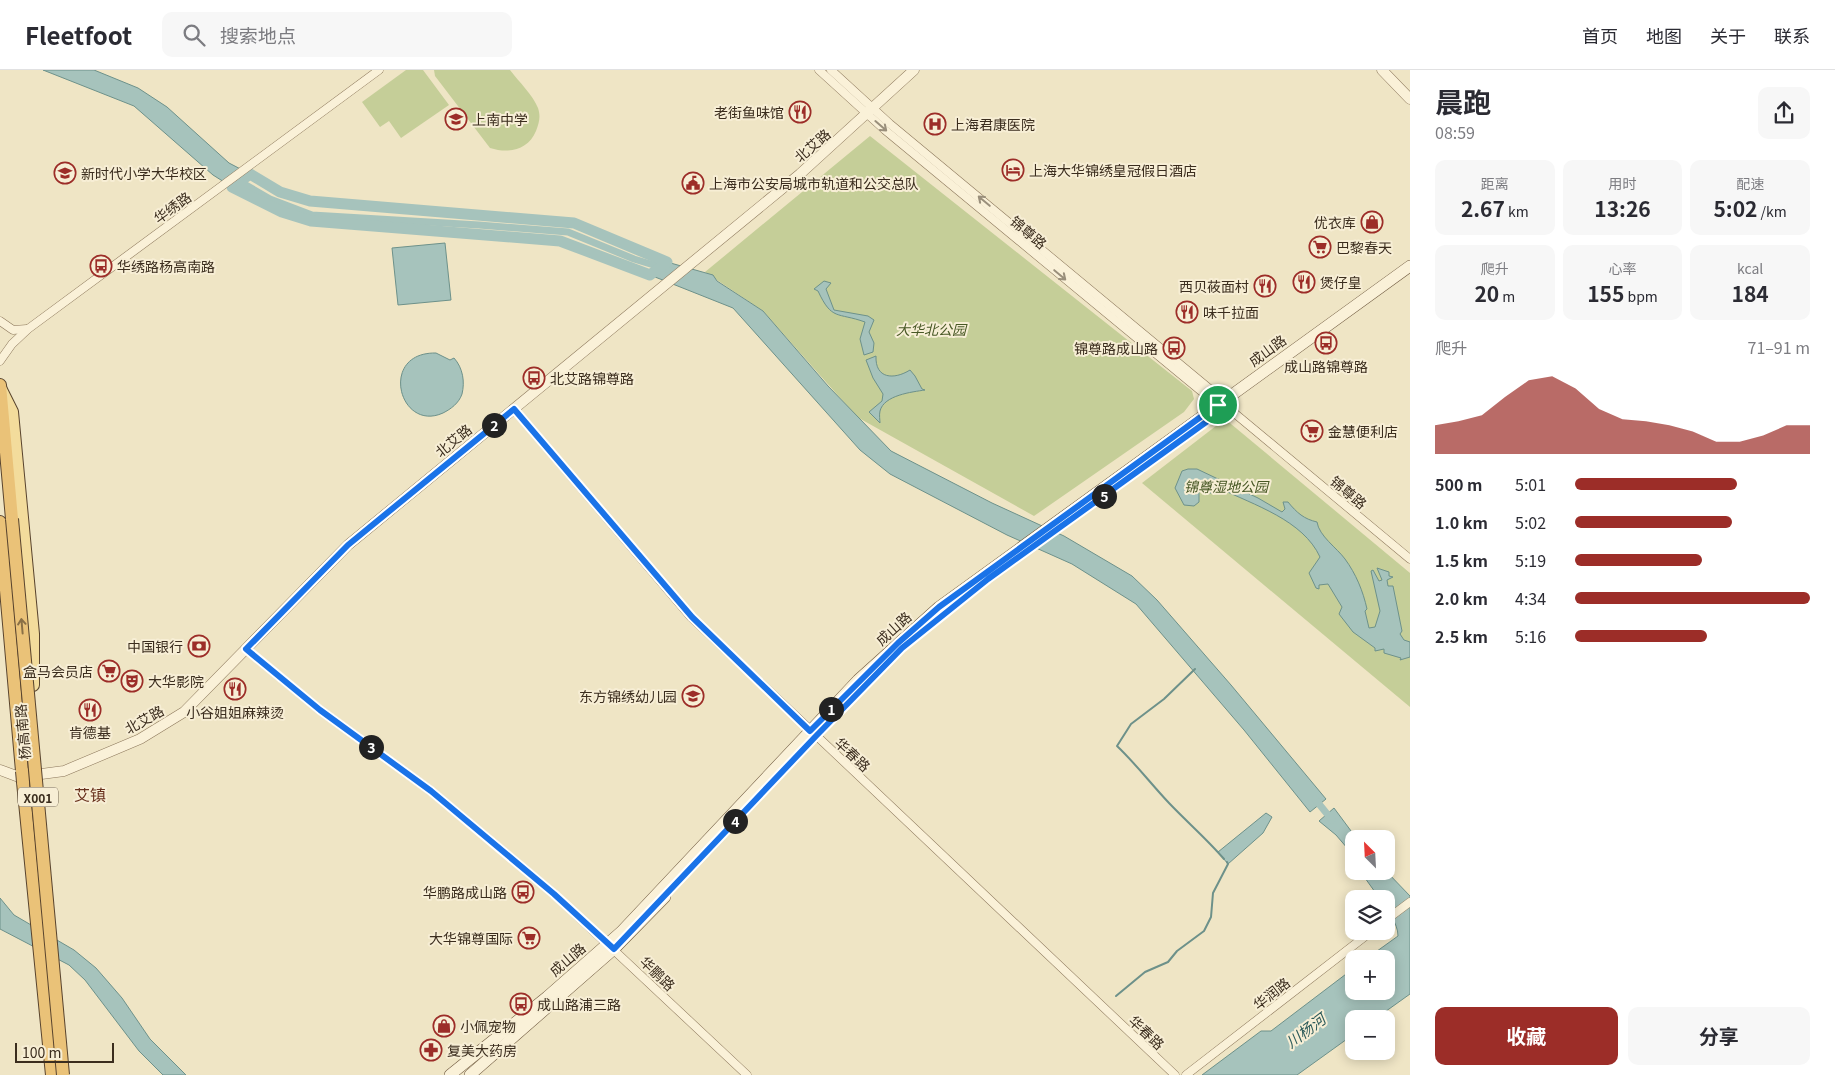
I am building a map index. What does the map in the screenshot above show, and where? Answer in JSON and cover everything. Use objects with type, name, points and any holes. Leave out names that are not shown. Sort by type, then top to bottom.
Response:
[{"type":"highway","name":"杨高南路","points":[[0,387],[6,521],[23,782],[50,1075]]},
{"type":"highway","name":"杨高南路","points":[[6,521],[63,1075]]},
{"type":"main road","name":"成山路","points":[[470,1075],[611,946],[813,733],[902,648],[1025,548],[1410,266]]},
{"type":"main road","name":"成山路","points":[[1223,404],[1410,276]]},
{"type":"main road","name":"杨高南路","points":[[0,387],[12,412],[33,634],[32,665],[53,928],[68,1075]]},
{"type":"main road","name":"杨高南路","points":[[0,582],[36,957],[50,1075]]},
{"type":"main road","name":"成山路","points":[[450,1075],[611,946]]},
{"type":"street","name":"华绣路","points":[[0,361],[12,344],[28,328],[379,70]]},
{"type":"street","name":"锦尊路","points":[[819,70],[1410,559]]},
{"type":"street","name":"锦尊路","points":[[831,70],[870,111]]},
{"type":"street","name":"北艾路","points":[[19,777],[41,776],[64,771],[158,730],[195,702],[348,545],[800,174],[914,70]]},
{"type":"street","points":[[1382,70],[1410,99]]},
{"type":"street","points":[[0,321],[13,330],[28,328]]},
{"type":"street","name":"华春路","points":[[514,409],[692,617],[1175,1075]]},
{"type":"street","name":"华鹏路","points":[[246,649],[320,710],[431,791],[554,894],[747,1075]]},
{"type":"street","points":[[0,770],[19,777]]},
{"type":"street","points":[[1395,913],[1410,902]]},
{"type":"street","name":"华润路","points":[[1186,1075],[1360,940]]},
{"type":"green space","points":[[406,70],[423,70],[449,105],[401,138],[389,121],[380,127],[362,102]]},
{"type":"green space","points":[[434,70],[510,70],[529,93],[538,108],[539,120],[533,137],[528,143],[517,149],[504,151],[490,148],[435,76]]},
{"type":"green space","name":"大华北公园","points":[[870,136],[1192,391],[1194,399],[1184,412],[1034,516],[857,417],[763,311],[705,272]]},
{"type":"green space","name":"锦尊湿地公园","points":[[1225,419],[1410,573],[1410,707],[1142,483]]},
{"type":"water","points":[[43,70],[94,70],[138,88],[167,107],[229,163],[250,174],[232,187],[213,175],[134,106]]},
{"type":"water","points":[[445,243],[451,300],[398,305],[392,248]]},
{"type":"water","points":[[667,262],[713,275],[717,281],[763,311],[828,386],[891,451],[992,503],[1064,536],[1132,576],[1157,600],[1231,685],[1326,799],[1310,812],[1244,730],[1136,604],[1072,564],[1007,535],[890,474],[860,450],[733,308],[650,275]]},
{"type":"water","points":[[824,281],[831,283],[826,289],[834,310],[868,316],[874,320],[869,332],[874,343],[873,352],[864,355],[860,339],[865,322],[836,314],[827,307],[818,291],[814,289]]},
{"type":"water","points":[[436,353],[450,360],[454,358],[457,362],[462,375],[463,389],[459,400],[452,408],[443,413],[428,416],[415,412],[406,403],[401,390],[401,377],[406,365],[418,356]]},
{"type":"water","points":[[876,356],[877,364],[882,373],[892,376],[910,370],[922,389],[925,390],[899,395],[887,401],[880,411],[880,423],[869,412],[882,401],[883,394],[873,378],[866,360]]},
{"type":"water","points":[[1197,469],[1258,498],[1282,512],[1285,509],[1283,502],[1288,502],[1301,515],[1317,522],[1321,532],[1345,559],[1356,577],[1367,609],[1365,611],[1369,628],[1375,627],[1380,611],[1371,571],[1373,570],[1379,581],[1382,580],[1377,568],[1389,572],[1389,576],[1393,577],[1387,580],[1388,586],[1393,586],[1402,631],[1400,634],[1404,640],[1410,642],[1410,657],[1400,660],[1401,658],[1384,653],[1384,649],[1375,651],[1375,648],[1353,632],[1339,614],[1342,607],[1328,584],[1319,585],[1319,589],[1316,588],[1309,573],[1320,557],[1312,544],[1290,523],[1219,488],[1217,493],[1203,493],[1202,486],[1199,485],[1199,502],[1194,506],[1184,505],[1175,488],[1182,471]]},
{"type":"water","points":[[1334,808],[1350,830],[1345,830],[1345,846],[1336,835],[1319,821]]},
{"type":"water","points":[[1266,813],[1272,817],[1263,833],[1228,864],[1218,852]]},
{"type":"water","name":"川杨河","points":[[1366,880],[1395,880],[1410,896],[1410,994],[1388,1010],[1345,1010],[1345,1040],[1297,1075],[1202,1075],[1261,1031],[1271,1031],[1345,975],[1345,1000],[1395,1000],[1395,950],[1379,950],[1398,936],[1395,925],[1395,890],[1374,890]]},
{"type":"water","points":[[0,898],[14,915],[74,950],[96,968],[122,998],[150,1039],[186,1075],[163,1075],[139,1051],[85,980],[69,965],[0,929]]},
{"type":"waterway","points":[[250,174],[280,192],[310,201],[574,223],[667,262],[650,275],[560,241],[311,221],[282,212],[232,187],[250,174]]},
{"type":"waterway","points":[[232,177],[270,199],[312,215],[568,232],[634,259],[670,270]]},
{"type":"waterway","points":[[1195,669],[1164,699],[1131,724],[1117,746],[1224,859]]},
{"type":"waterway","points":[[1315,799],[1332,820]]},
{"type":"waterway","points":[[1116,996],[1145,972],[1168,962],[1177,951],[1204,931],[1211,917],[1213,893],[1228,864],[1227,862]]},
{"type":"place","name":"老街鱼味馆","points":[[800,112]]},
{"type":"place","name":"上南中学","points":[[456,119]]},
{"type":"place","name":"上海君康医院","points":[[935,124]]},
{"type":"place","name":"上海大华锦绣皇冠假日酒店","points":[[1013,170]]},
{"type":"place","name":"新时代小学大华校区","points":[[65,173]]},
{"type":"place","name":"上海市公安局城市轨道和公交总队","points":[[693,183]]},
{"type":"place","name":"优衣库","points":[[1372,222]]},
{"type":"place","name":"巴黎春天","points":[[1320,247]]},
{"type":"place","name":"华绣路杨高南路","points":[[101,266]]},
{"type":"place","name":"煲仔皇","points":[[1304,282]]},
{"type":"place","name":"西贝莜面村","points":[[1265,286]]},
{"type":"place","name":"味千拉面","points":[[1187,312]]},
{"type":"place","name":"成山路锦尊路","points":[[1326,343]]},
{"type":"place","name":"锦尊路成山路","points":[[1174,348]]},
{"type":"place","name":"北艾路锦尊路","points":[[534,378]]},
{"type":"place","name":"金慧便利店","points":[[1312,431]]},
{"type":"place","name":"中国银行","points":[[199,646]]},
{"type":"place","name":"盒马会员店","points":[[109,671]]},
{"type":"place","name":"大华影院","points":[[132,681]]},
{"type":"place","name":"小谷姐姐麻辣烫","points":[[235,689]]},
{"type":"place","name":"东方锦绣幼儿园","points":[[693,696]]},
{"type":"place","name":"肯德基","points":[[90,710]]},
{"type":"place","name":"华鹏路成山路","points":[[523,892]]},
{"type":"place","name":"大华锦尊国际","points":[[529,938]]},
{"type":"place","name":"成山路浦三路","points":[[521,1004]]},
{"type":"place","name":"小佩宠物","points":[[444,1026]]},
{"type":"place","name":"复美大药房","points":[[431,1050]]},
{"type":"district","name":"艾镇","points":[[90,794]]},
{"type":"route","points":[[1224,400],[1227,407],[988,579],[902,648],[614,949],[554,894],[431,791],[320,710],[246,649],[348,545],[514,409],[654,575],[692,617],[730,656],[810,731],[858,680],[939,607],[1218,405],[1224,400]]}]
